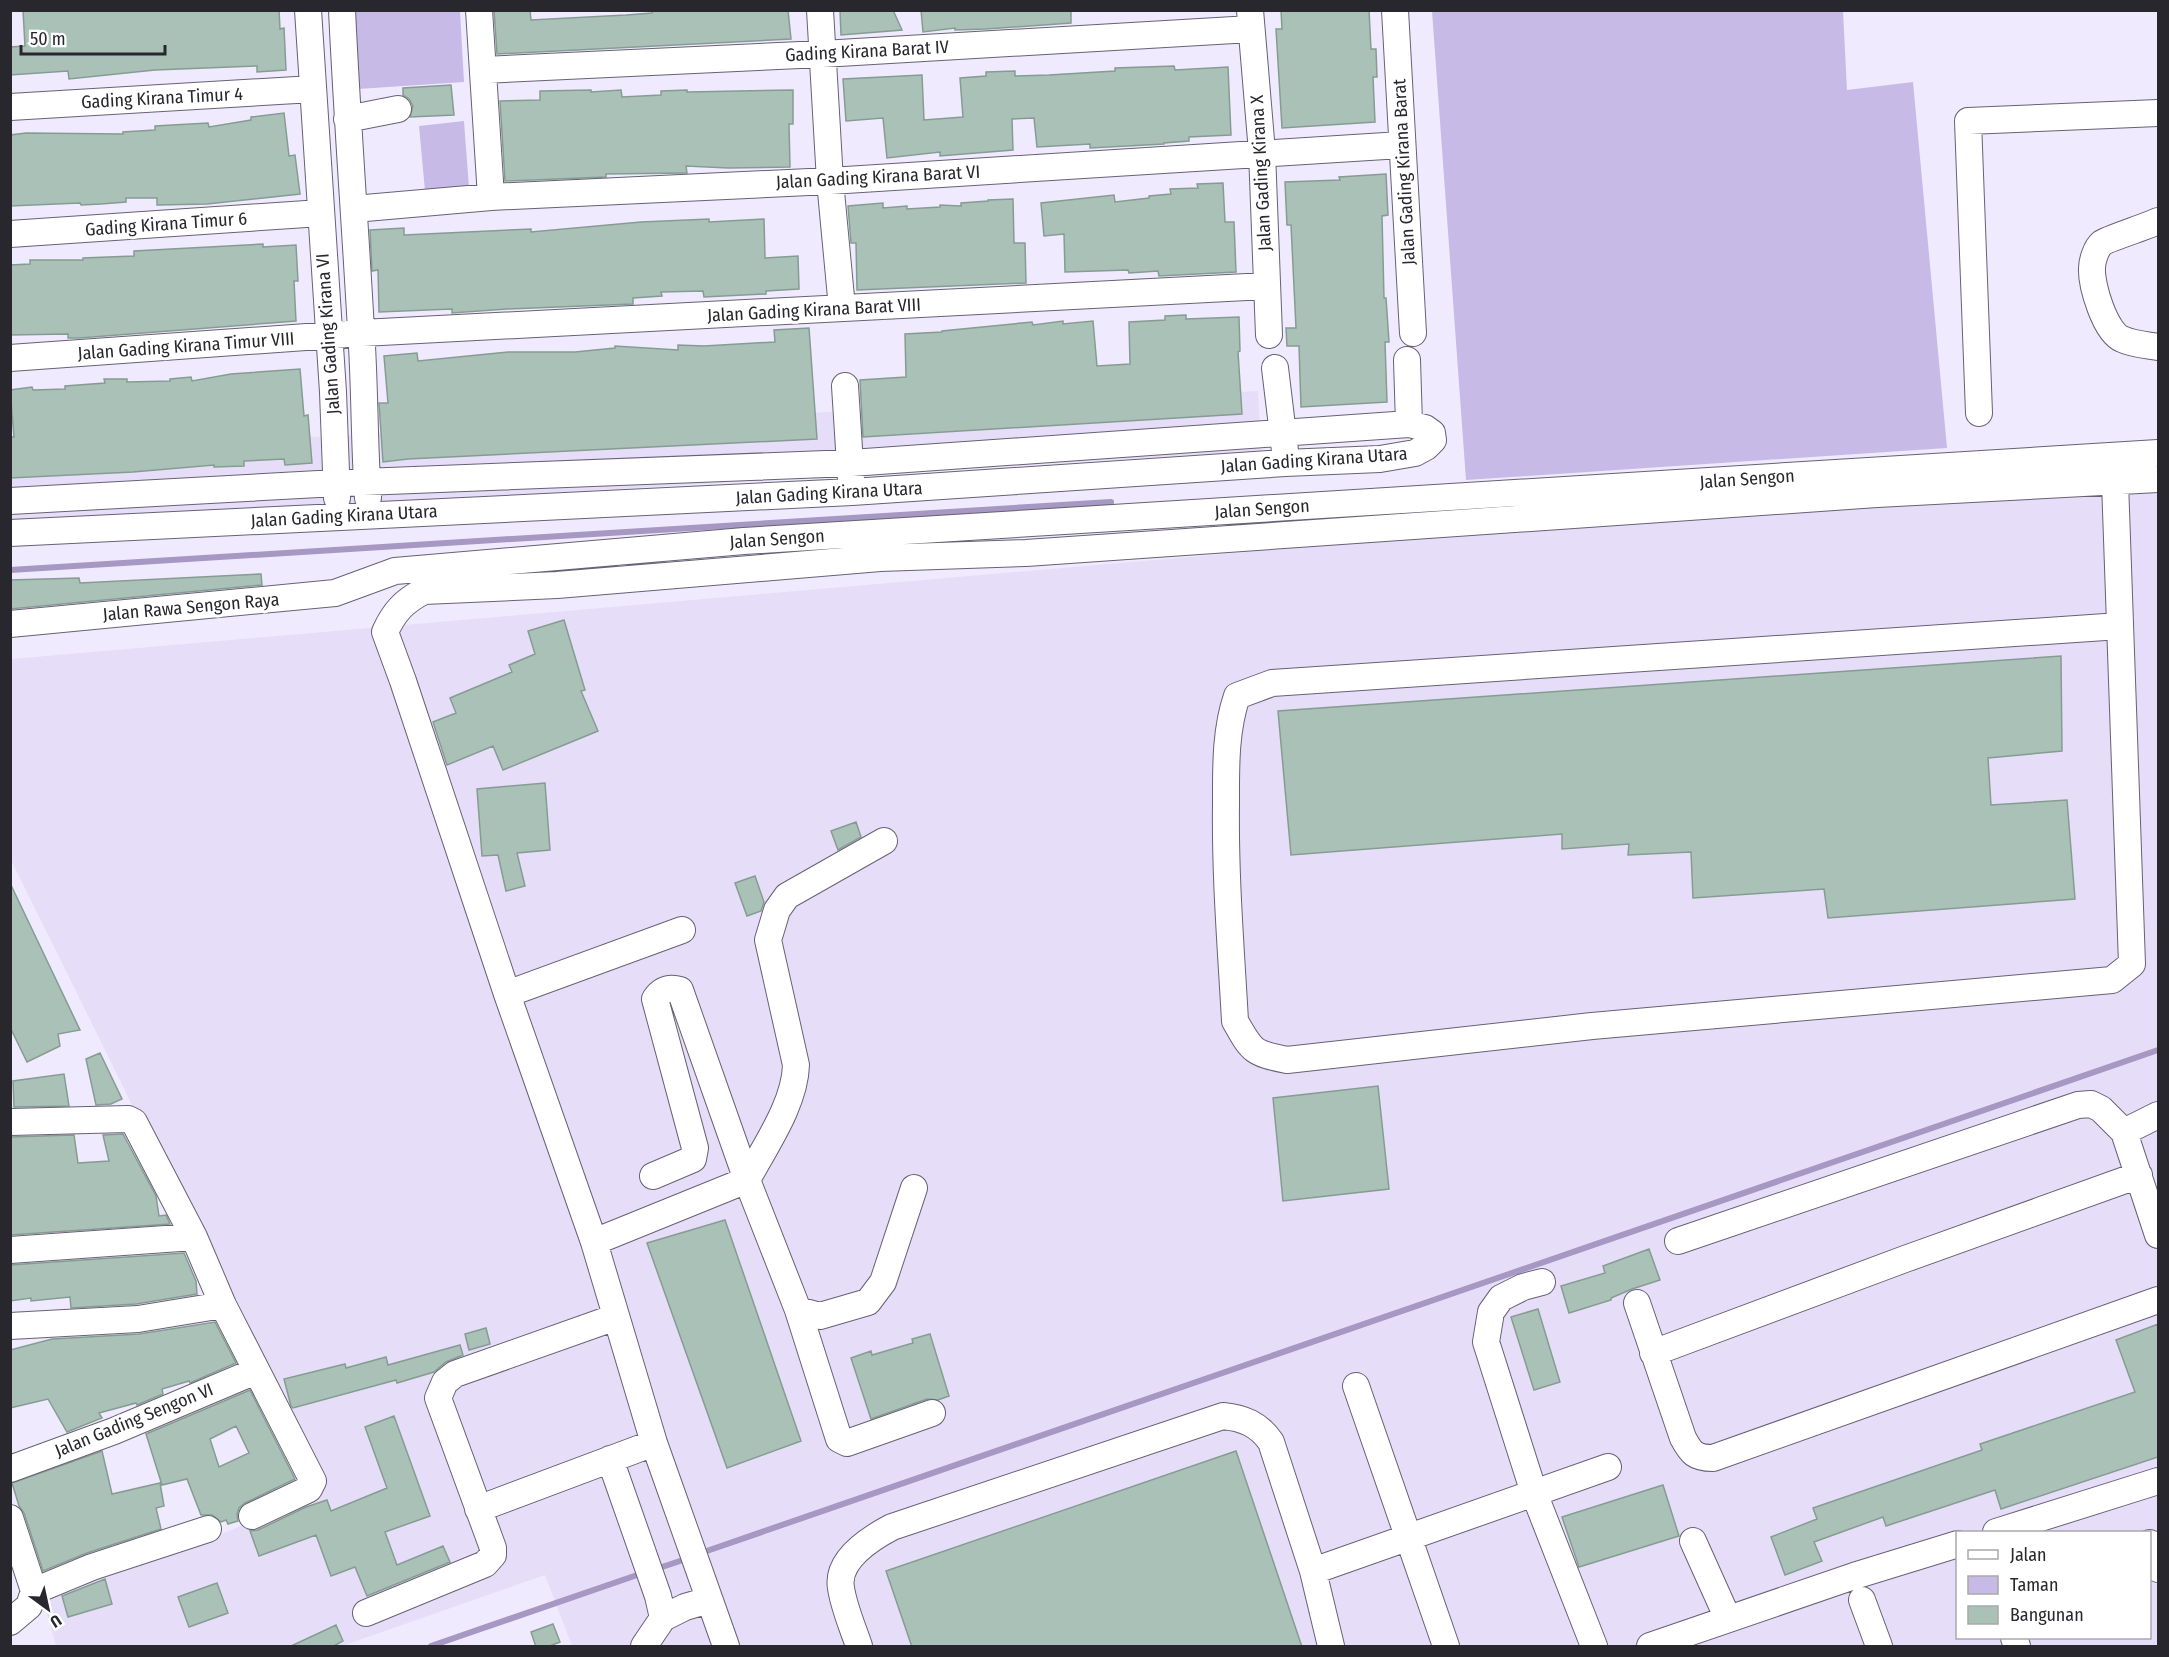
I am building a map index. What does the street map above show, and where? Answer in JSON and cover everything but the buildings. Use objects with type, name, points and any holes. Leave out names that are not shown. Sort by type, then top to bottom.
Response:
[{"type":"street","name":"Jalan Gading Kirana VI","points":[[308,10],[333,392],[338,517]]},
{"type":"street","name":"Jalan Gading Kirana VI","points":[[342,10],[362,333],[362,395],[369,515]]},
{"type":"street","points":[[478,10],[491,197]]},
{"type":"street","points":[[820,10],[842,308]]},
{"type":"street","name":"Jalan Gading Kirana Barat","points":[[1395,10],[1413,333]]},
{"type":"street","name":"Gading Kirana Barat IV","points":[[483,70],[822,54],[1250,20]]},
{"type":"street","name":"Jalan Gading Kirana X","points":[[1250,20],[1262,152],[1269,335]]},
{"type":"street","name":"Gading Kirana Timur 4","points":[[10,107],[313,89]]},
{"type":"street","points":[[347,119],[398,110]]},
{"type":"street","points":[[1979,413],[1968,121],[2158,113]]},
{"type":"street","name":"Jalan Gading Kirana Barat VI","points":[[354,209],[491,197],[831,181],[1401,145]]},
{"type":"street","points":[[317,151],[349,150]]},
{"type":"street","name":"Gading Kirana Timur 6","points":[[10,234],[321,213]]},
{"type":"street","points":[[2158,221],[2103,242],[2096,252],[2091,267],[2093,284],[2107,324],[2114,333],[2121,339],[2158,347]]},
{"type":"street","name":"Jalan Gading Kirana Barat VIII","points":[[362,333],[1266,286]]},
{"type":"street","name":"Jalan Gading Kirana Timur VIII","points":[[10,358],[362,333]]},
{"type":"street","points":[[1407,360],[1409,424]]},
{"type":"street","points":[[1275,368],[1285,463]]},
{"type":"street","points":[[845,386],[852,492]]},
{"type":"street","name":"Jalan Gading Kirana Utara","points":[[10,501],[337,483],[851,463],[1409,424],[1425,428],[1432,433],[1433,440],[1426,447],[1402,456],[1380,459],[1285,463],[852,492],[10,533]]},
{"type":"street","name":"Jalan Sengon","points":[[368,580],[395,570],[744,541],[2158,453]]},
{"type":"street","points":[[726,1647],[654,1443],[594,1242],[507,994],[385,632],[397,610],[408,599],[424,591],[557,585],[880,558],[1026,553],[1865,494],[2158,479]]},
{"type":"street","points":[[2115,482],[2132,964],[2112,980],[1592,1026],[1287,1060],[1262,1055],[1248,1044],[1235,1021],[1226,840],[1226,764],[1230,716],[1237,696],[1272,683],[2120,626]]},
{"type":"street","name":"Jalan Rawa Sengon Raya","points":[[10,624],[335,593],[368,580]]},
{"type":"street","points":[[594,1242],[747,1180],[784,1111],[795,1082],[795,1065],[768,940],[777,910],[787,896],[884,841]]},
{"type":"street","points":[[507,994],[682,930]]},
{"type":"street","points":[[653,1176],[693,1159],[695,1148],[655,999],[660,992],[671,988],[680,990],[747,1180],[798,1310],[839,1439],[847,1443],[932,1413]]},
{"type":"street","points":[[1678,1241],[2078,1105],[2091,1104],[2101,1109],[2124,1132],[2158,1235]]},
{"type":"street","points":[[2124,1132],[2158,1115]]},
{"type":"street","points":[[10,1122],[128,1119],[134,1122],[194,1237],[223,1305],[314,1484],[309,1489],[252,1516]]},
{"type":"street","points":[[1653,1353],[1905,1258],[2139,1175]]},
{"type":"street","points":[[798,1310],[820,1316],[868,1302],[883,1282],[914,1188]]},
{"type":"street","points":[[10,1250],[194,1237]]},
{"type":"street","points":[[1542,1282],[1523,1287],[1501,1298],[1491,1312],[1486,1342],[1534,1493],[1594,1647]]},
{"type":"street","points":[[1637,1303],[1683,1438],[1689,1449],[1697,1456],[1713,1458],[2158,1300]]},
{"type":"street","points":[[10,1326],[138,1319],[223,1305]]},
{"type":"street","points":[[366,1613],[485,1564],[493,1555],[493,1548],[438,1398],[445,1382],[455,1374],[616,1317]]},
{"type":"street","name":"Jalan Gading Sengon VI","points":[[10,1469],[114,1431],[256,1371]]},
{"type":"street","points":[[1356,1386],[1446,1647]]},
{"type":"street","points":[[859,1647],[841,1586],[843,1571],[868,1539],[892,1527],[1223,1416],[1239,1417],[1254,1425],[1265,1433],[1271,1442],[1313,1571],[1331,1647]]},
{"type":"street","points":[[478,1509],[654,1443]]},
{"type":"street","points":[[610,1459],[661,1607],[644,1647]]},
{"type":"street","points":[[1313,1571],[1608,1467]]},
{"type":"street","points":[[2002,1531],[2158,1481]]},
{"type":"street","points":[[10,1518],[24,1606],[92,1567],[208,1529]]},
{"type":"street","points":[[1693,1541],[1728,1619]]},
{"type":"street","points":[[1650,1647],[1854,1576],[1956,1545]]},
{"type":"street","points":[[2151,1547],[2158,1569]]},
{"type":"street","points":[[661,1607],[685,1607],[708,1596]]},
{"type":"street","points":[[1862,1600],[1879,1647]]},
{"type":"shaded area","points":[[1258,391],[1261,451],[11,525],[11,452]]},
{"type":"shaded area","points":[[2158,473],[2158,1646],[572,1646],[545,1575],[342,1646],[56,1646],[43,1600],[234,1529],[321,1487],[11,860],[11,659]]},
{"type":"green space","points":[[354,11],[460,11],[464,82],[358,89]]},
{"type":"green space","points":[[1432,11],[1843,11],[1847,90],[1913,82],[1947,448],[1466,480]]},
{"type":"green space","points":[[464,121],[469,188],[425,191],[419,126]]},
{"type":"waterway","points":[[10,570],[1111,502]]},
{"type":"waterway","points":[[698,1554],[2158,1050]]},
{"type":"waterway","points":[[656,1569],[689,1558]]},
{"type":"waterway","points":[[431,1646],[643,1573]]}]
